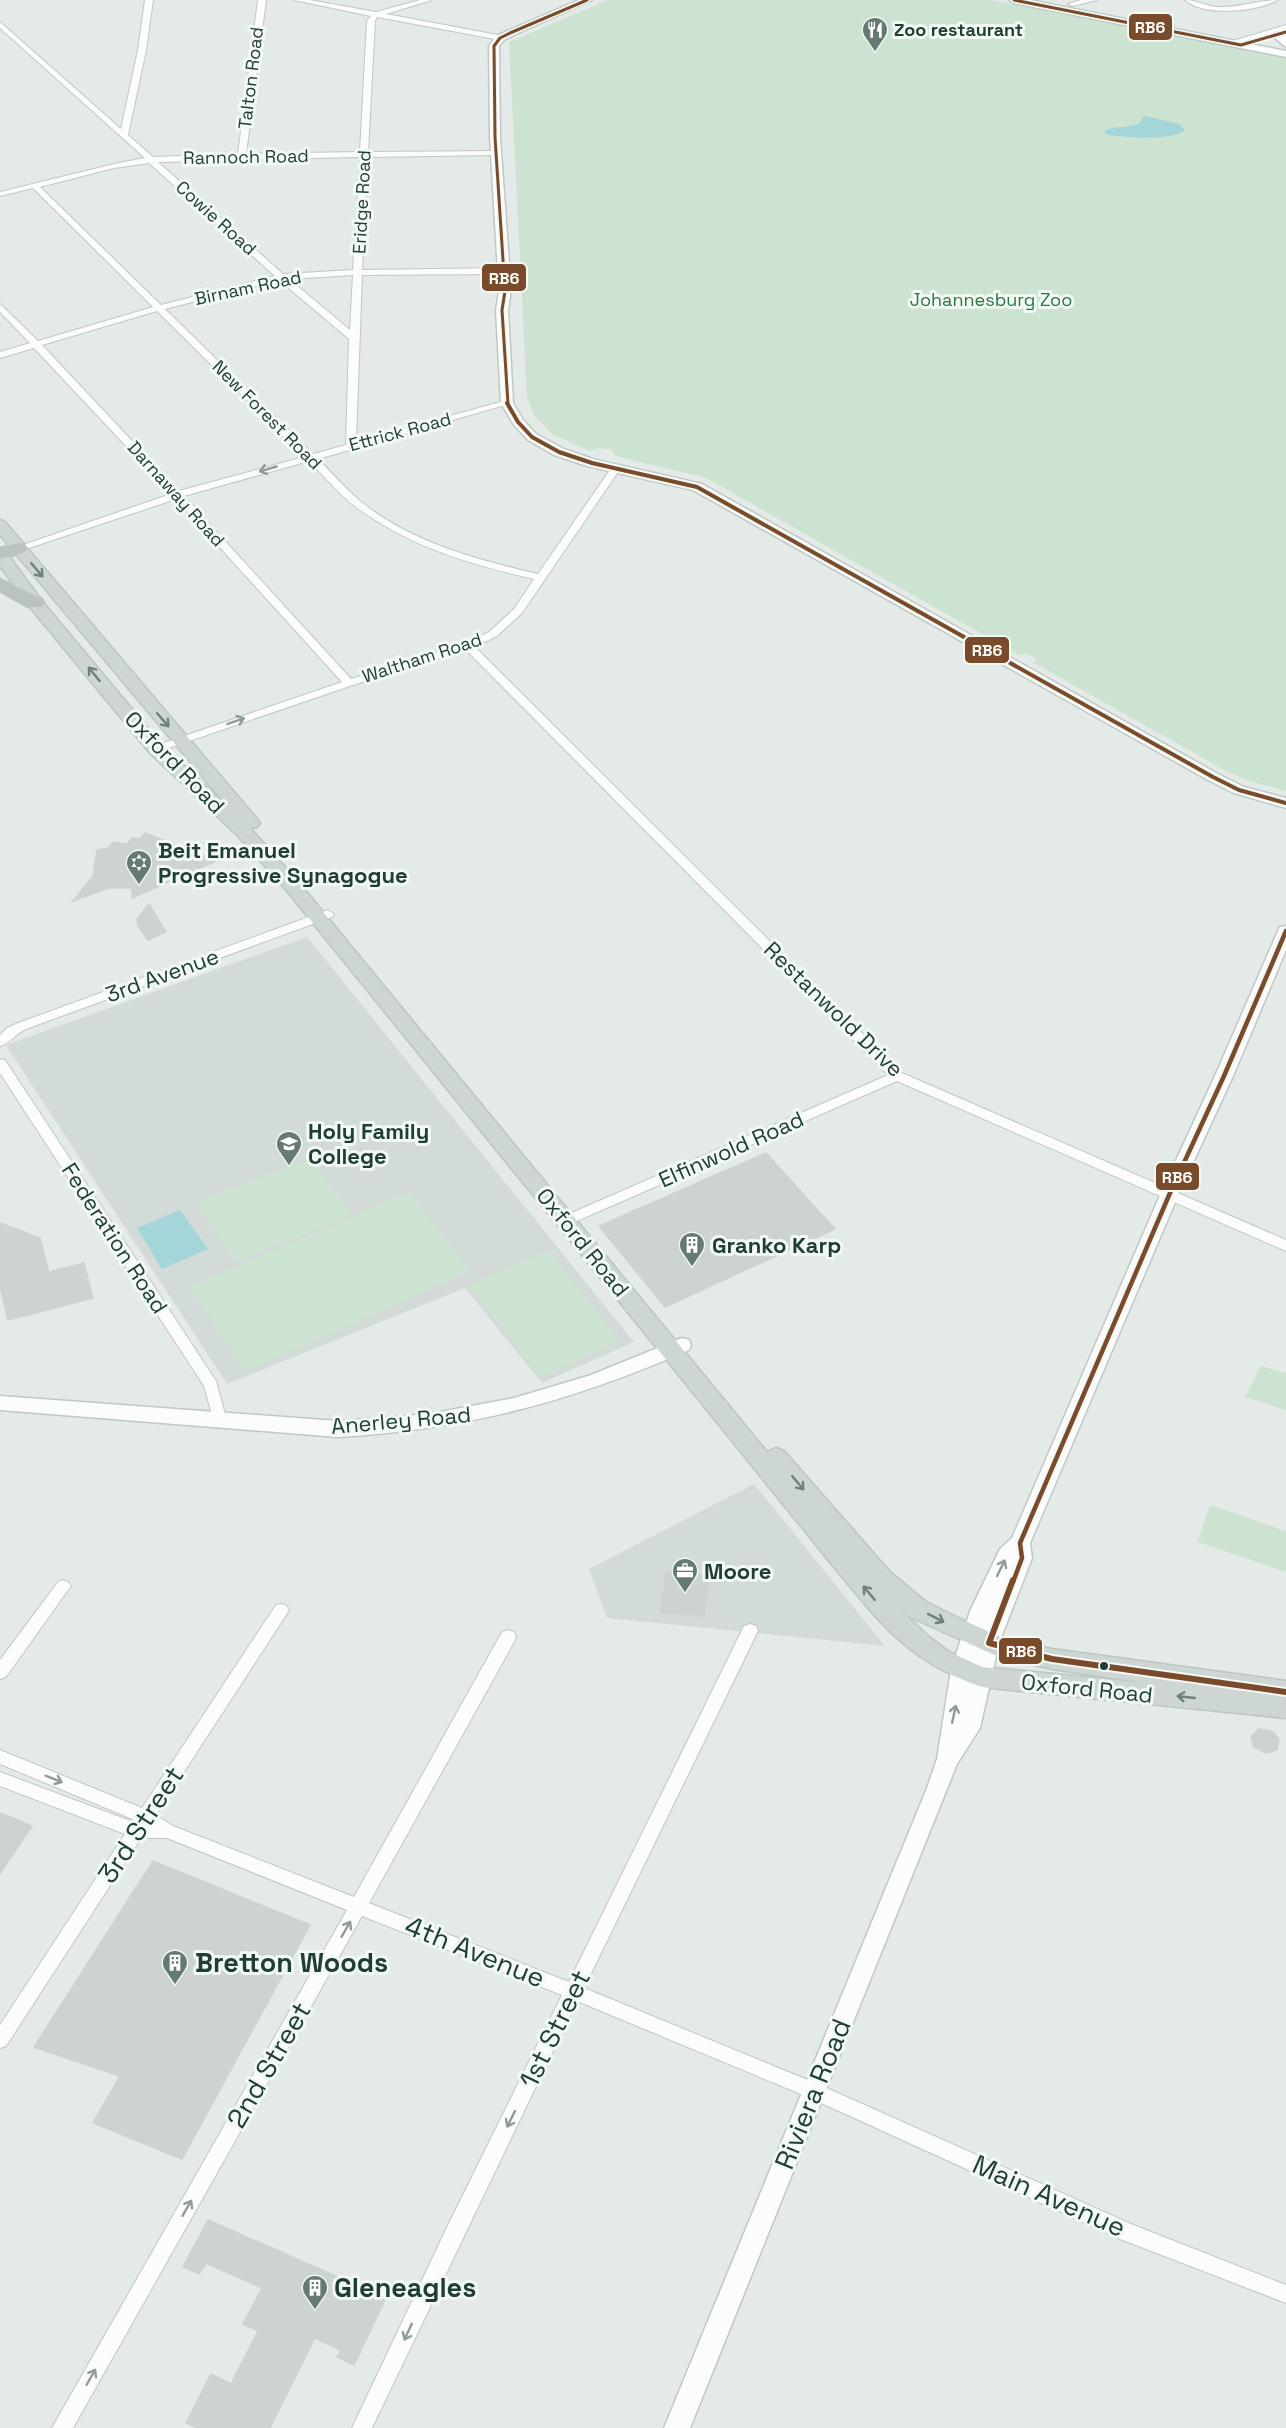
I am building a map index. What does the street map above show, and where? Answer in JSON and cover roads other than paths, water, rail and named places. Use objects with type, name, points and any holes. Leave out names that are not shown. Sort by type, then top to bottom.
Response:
[{"type":"highway","points":[[0,584],[35,603]]},
{"type":"main road","points":[[587,0],[500,38],[494,46],[496,153],[505,291],[502,321],[507,403],[522,428],[539,442],[574,458],[697,487],[1213,777],[1239,790],[1286,803]]},
{"type":"main road","points":[[1014,0],[1241,42],[1286,45]]},
{"type":"main road","points":[[1048,0],[1286,54]]},
{"type":"main road","points":[[1286,32],[1281,39],[1286,45]]},
{"type":"main road","name":"Oxford Road","points":[[0,525],[6,552],[35,603],[156,749],[242,830],[322,916]]},
{"type":"main road","name":"Oxford Road","points":[[6,552],[180,741],[676,1347],[896,1624],[923,1647],[972,1674],[1286,1707]]},
{"type":"main road","name":"Riviera Road","points":[[677,2428],[948,1759],[969,1728],[972,1674],[981,1639],[1022,1557],[1020,1543],[1170,1193],[1224,1076],[1286,931]]},
{"type":"main road","name":"Oxford Road","points":[[676,1347],[882,1579],[917,1609],[981,1639],[1018,1652],[1052,1659],[1286,1692]]},
{"type":"main road","name":"Anerley Road","points":[[0,1403],[219,1418],[338,1429],[412,1424],[471,1416],[555,1395],[676,1347]]},
{"type":"street","points":[[124,135],[142,50],[149,0]]},
{"type":"street","name":"Talton Road","points":[[242,156],[262,0]]},
{"type":"street","points":[[298,0],[500,38]]},
{"type":"street","points":[[375,15],[428,0]]},
{"type":"street","points":[[1072,4],[1093,0]]},
{"type":"street","points":[[1189,0],[1200,7],[1217,9],[1274,0]]},
{"type":"street","name":"Eridge Road","points":[[351,445],[354,338],[370,25],[375,15]]},
{"type":"street","name":"Cowie Road","points":[[0,24],[281,277],[354,338]]},
{"type":"street","points":[[1241,42],[1286,27]]},
{"type":"street","points":[[1241,42],[1286,32]]},
{"type":"street","name":"Rannoch Road","points":[[0,194],[114,166],[150,160],[242,156],[496,153]]},
{"type":"street","name":"New Forest Road","points":[[34,186],[357,502],[403,534],[478,562],[542,578]]},
{"type":"street","name":"Birnam Road","points":[[0,355],[159,308],[281,277],[359,273],[503,271]]},
{"type":"street","name":"Darnaway Road","points":[[0,307],[177,495],[349,683]]},
{"type":"street","name":"Ettrick Road","points":[[6,552],[177,495],[507,403]]},
{"type":"street","name":"Waltham Road","points":[[156,749],[349,683],[468,646],[493,634],[511,620],[615,469]]},
{"type":"street","name":"Restanwold Drive","points":[[468,646],[897,1076],[1170,1193],[1286,1246]]},
{"type":"street","name":"3rd Avenue","points":[[0,1042],[4,1036],[16,1029],[322,916]]},
{"type":"street","name":"Federation Road","points":[[0,1063],[211,1385],[219,1418]]},
{"type":"street","name":"Elfinwold Road","points":[[571,1219],[897,1076]]},
{"type":"street","points":[[0,1672],[63,1586]]},
{"type":"street","name":"3rd Street","points":[[0,2040],[281,1610]]},
{"type":"street","name":"1st Street","points":[[362,2428],[750,1631]]},
{"type":"street","name":"2nd Street","points":[[62,2428],[359,1905],[508,1637]]},
{"type":"street","name":"4th Avenue","points":[[0,1757],[141,1824]]},
{"type":"street","name":"4th Avenue","points":[[0,1779],[166,1831],[574,1991],[814,2091]]},
{"type":"street","name":"Main Avenue","points":[[814,2091],[1127,2232],[1286,2294]]},
{"type":"water","points":[[1146,116],[1179,124],[1185,130],[1170,136],[1147,138],[1106,134],[1104,131],[1136,124]]},
{"type":"water","points":[[180,1210],[208,1249],[162,1269],[137,1228]]},
{"type":"place","name":"Zoo restaurant","points":[[875,53]]},
{"type":"place","name":"Beit Emanuel Progressive Synagogue","points":[[139,886]]},
{"type":"place","name":"Holy Family College","points":[[289,1167]]},
{"type":"place","name":"Granko Karp","points":[[692,1268]]},
{"type":"place","name":"Moore","points":[[685,1594]]},
{"type":"place","name":"Bretton Woods","points":[[175,1986]]},
{"type":"place","name":"Gleneagles","points":[[315,2311]]},
{"type":"park label","name":"Johannesburg Zoo","points":[[991,300]]}]
